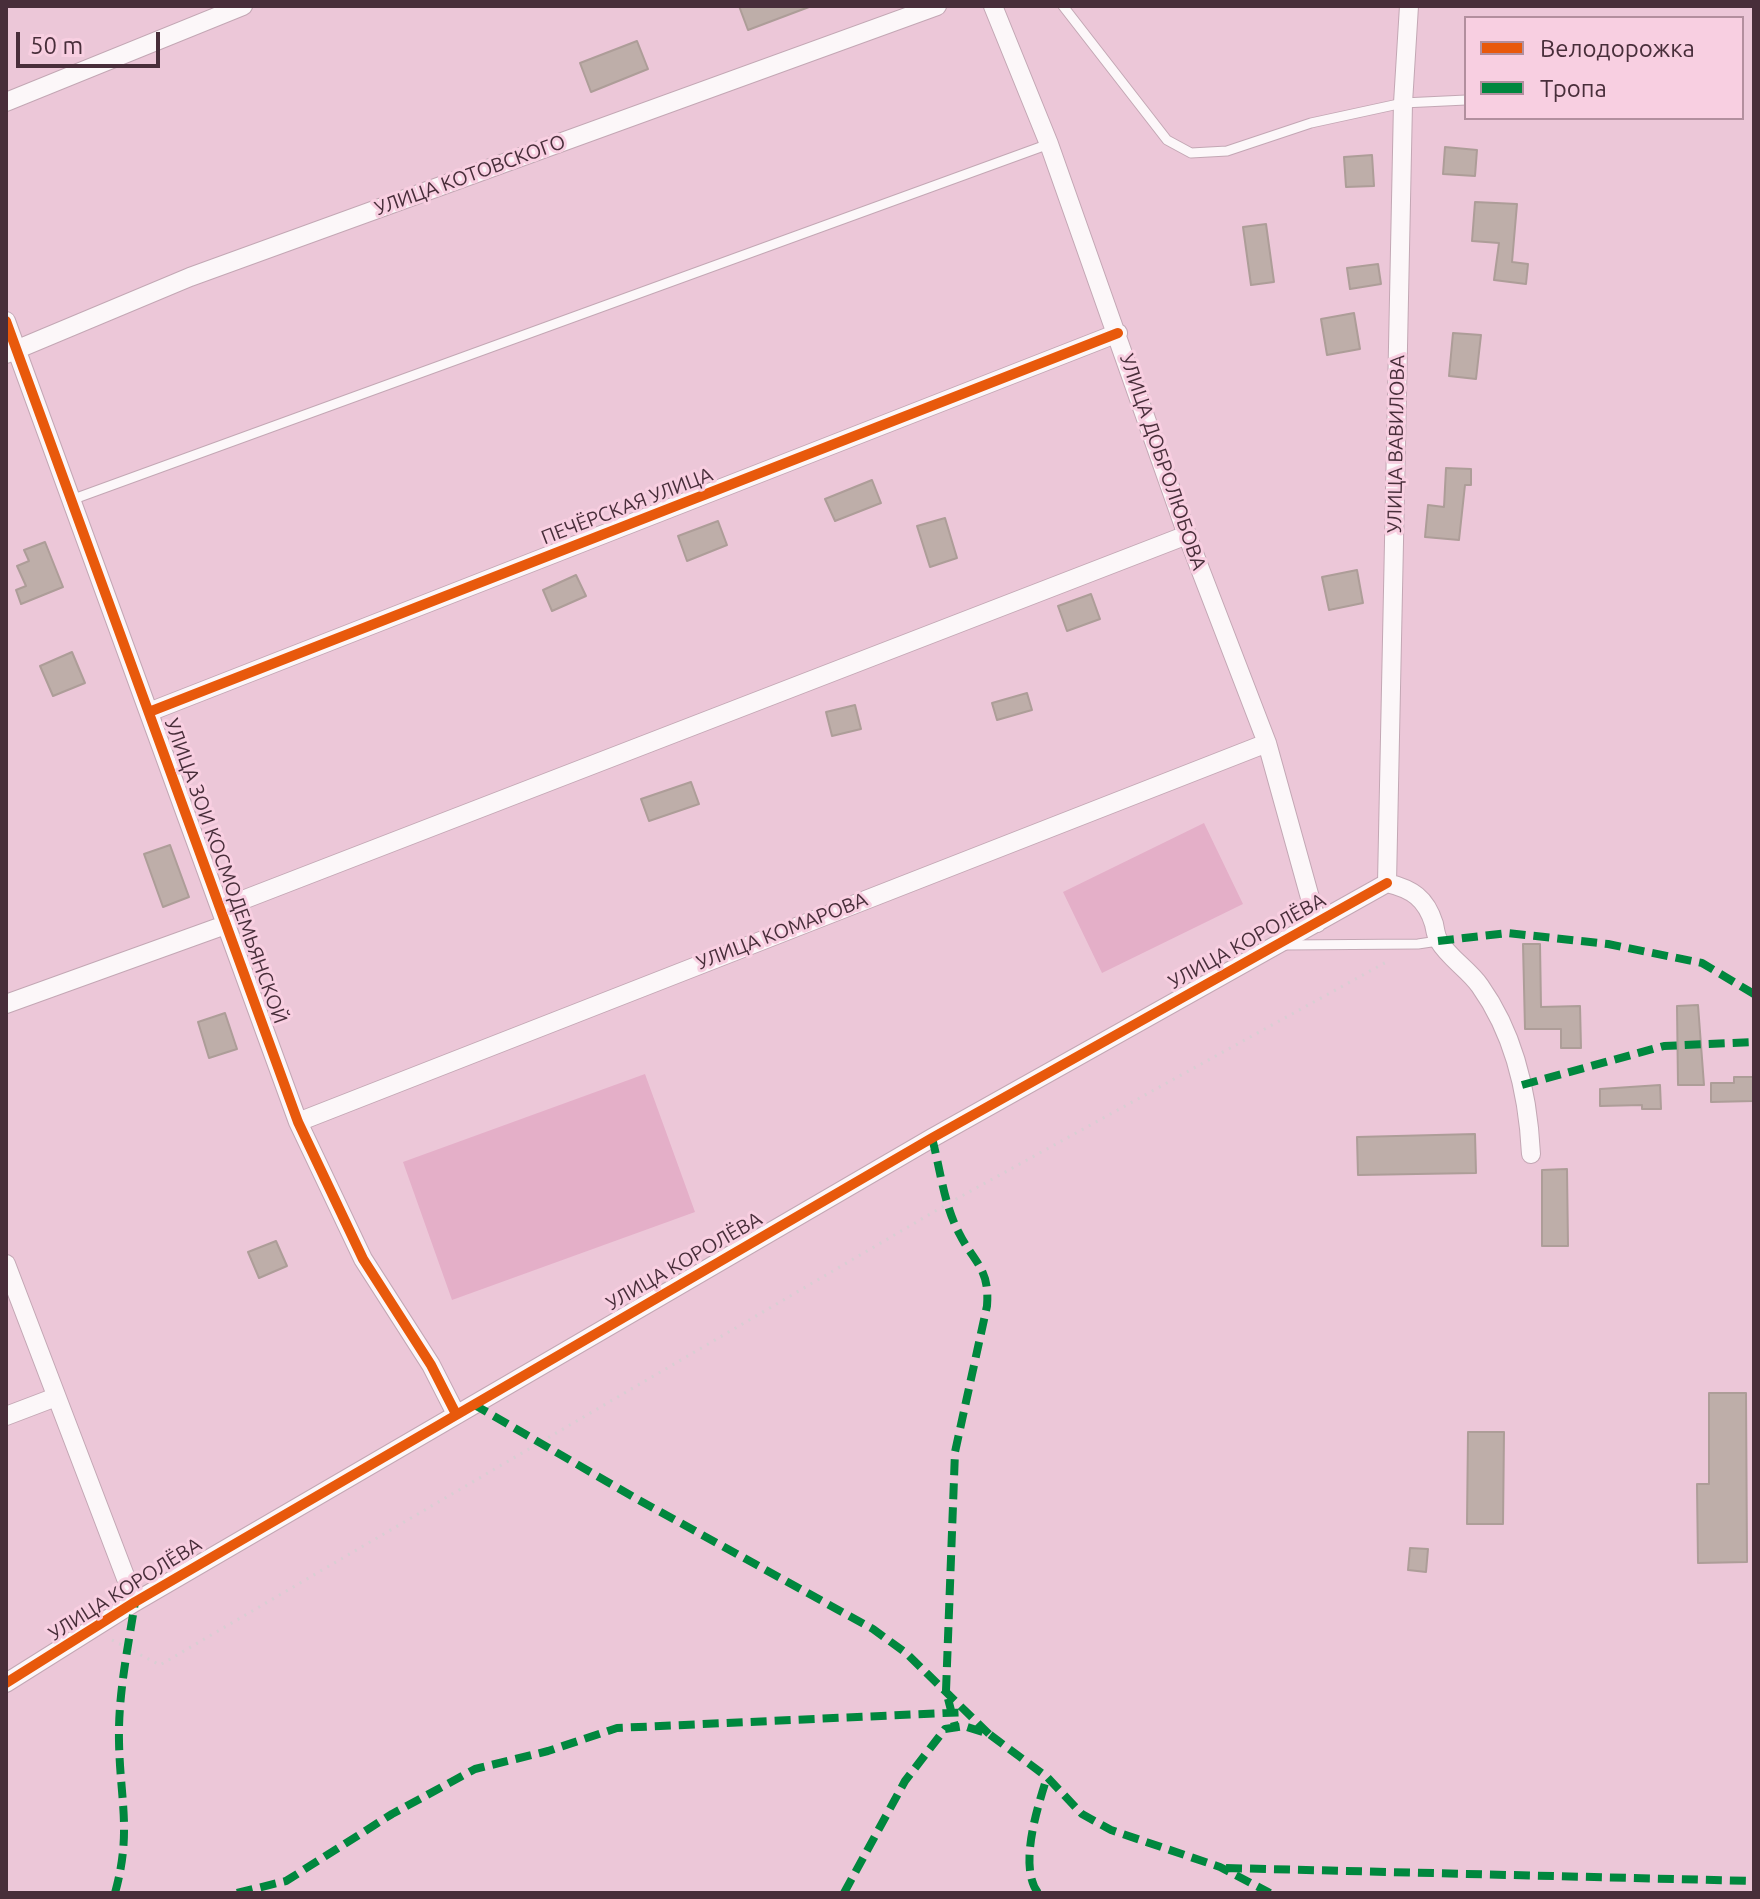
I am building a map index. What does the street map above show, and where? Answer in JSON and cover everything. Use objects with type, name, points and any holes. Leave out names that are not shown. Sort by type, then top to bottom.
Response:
[{"type":"street","points":[[6,102],[243,6]]},
{"type":"street","name":"УЛИЦА КОТОВСКОГО","points":[[11,352],[190,277],[937,6]]},
{"type":"street","name":"УЛИЦА ДОБРОЛЮБОВА","points":[[993,6],[1049,144],[1187,535],[1267,743],[1317,923]]},
{"type":"street","name":"УЛИЦА ВАВИЛОВА","points":[[1387,883],[1403,103],[1409,6]]},
{"type":"street","name":"УЛИЦА ЗОИ КОСМОДЕМЬЯНСКОЙ","points":[[6,321],[11,352],[71,500],[298,1122],[363,1259],[431,1365],[456,1414]]},
{"type":"street","name":"ПЕЧЁРСКАЯ УЛИЦА","points":[[149,712],[1118,333]]},
{"type":"street","points":[[6,1004],[1187,535]]},
{"type":"street","name":"УЛИЦА КОМАРОВА","points":[[298,1122],[1267,743]]},
{"type":"street","points":[[1387,883],[1411,890],[1421,897],[1438,941],[1478,983],[1498,1014],[1513,1047],[1531,1154]]},
{"type":"street","name":"УЛИЦА КОРОЛЁВА","points":[[6,1683],[135,1602],[932,1138],[1387,883]]},
{"type":"street","points":[[6,1264],[135,1602]]},
{"type":"street","points":[[6,1416],[56,1397]]},
{"type":"lane","points":[[1063,6],[1167,140],[1191,153],[1227,151],[1311,123],[1403,103],[1464,100]]},
{"type":"lane","points":[[71,500],[1049,144]]},
{"type":"lane","points":[[1278,945],[1418,944],[1438,941]]},
{"type":"path","points":[[93,1630],[160,1665],[949,1203],[1418,944]]},
{"type":"shaded area","points":[[1204,823],[1243,904],[1102,973],[1063,892]]},
{"type":"shaded area","points":[[645,1074],[695,1212],[452,1300],[403,1162]]},
{"type":"building","points":[[739,6],[809,6],[809,7],[748,30]]},
{"type":"building","points":[[637,41],[648,69],[591,92],[580,63]]},
{"type":"building","points":[[1445,147],[1477,150],[1475,176],[1443,174]]},
{"type":"building","points":[[1372,155],[1374,186],[1346,187],[1344,157]]},
{"type":"building","points":[[1475,202],[1517,204],[1512,262],[1528,264],[1526,284],[1494,280],[1499,243],[1472,241]]},
{"type":"building","points":[[1266,224],[1274,282],[1251,285],[1243,227]]},
{"type":"building","points":[[1378,264],[1381,284],[1350,289],[1347,268]]},
{"type":"building","points":[[1354,313],[1360,349],[1327,355],[1321,319]]},
{"type":"building","points":[[1453,333],[1481,335],[1476,379],[1449,376]]},
{"type":"building","points":[[1446,468],[1471,469],[1471,485],[1465,485],[1459,540],[1425,537],[1428,505],[1444,507]]},
{"type":"building","points":[[872,480],[881,503],[835,521],[825,499]]},
{"type":"building","points":[[945,518],[957,558],[930,567],[917,526]]},
{"type":"building","points":[[718,521],[727,545],[687,561],[678,536]]},
{"type":"building","points":[[45,542],[63,587],[21,604],[16,590],[26,586],[17,566],[29,561],[24,550]]},
{"type":"building","points":[[1357,570],[1363,603],[1329,610],[1322,577]]},
{"type":"building","points":[[576,575],[586,596],[552,611],[543,590]]},
{"type":"building","points":[[1091,594],[1100,619],[1067,631],[1058,606]]},
{"type":"building","points":[[72,652],[85,683],[53,696],[40,666]]},
{"type":"building","points":[[1027,693],[1032,710],[997,720],[992,703]]},
{"type":"building","points":[[855,705],[861,729],[832,736],[826,712]]},
{"type":"building","points":[[691,782],[699,804],[649,821],[641,799]]},
{"type":"building","points":[[170,845],[189,897],[163,907],[144,854]]},
{"type":"building","points":[[1523,944],[1540,944],[1541,1007],[1580,1006],[1581,1048],[1561,1048],[1561,1029],[1525,1029]]},
{"type":"building","points":[[1698,1005],[1704,1085],[1678,1085],[1677,1006]]},
{"type":"building","points":[[225,1013],[237,1049],[209,1058],[198,1022]]},
{"type":"building","points":[[1734,1077],[1754,1077],[1754,1101],[1711,1102],[1711,1083],[1734,1083]]},
{"type":"building","points":[[1660,1085],[1661,1109],[1642,1109],[1642,1105],[1600,1106],[1600,1089]]},
{"type":"building","points":[[1475,1134],[1476,1173],[1358,1175],[1357,1137]]},
{"type":"building","points":[[1567,1169],[1568,1246],[1542,1246],[1542,1170]]},
{"type":"building","points":[[276,1241],[287,1266],[259,1278],[248,1252]]},
{"type":"building","points":[[1709,1393],[1746,1393],[1747,1562],[1698,1563],[1697,1484],[1709,1484]]},
{"type":"building","points":[[1468,1432],[1504,1432],[1503,1524],[1467,1524]]},
{"type":"building","points":[[1410,1548],[1428,1549],[1426,1572],[1408,1570]]},
{"type":"marked path","points":[[1438,941],[1508,933],[1608,944],[1702,963],[1754,994]]},
{"type":"marked path","points":[[1522,1085],[1664,1046],[1754,1042]]},
{"type":"marked path","points":[[932,1138],[950,1211],[959,1233],[980,1266],[987,1293],[987,1306],[955,1452],[946,1691],[955,1726]]},
{"type":"marked path","points":[[473,1404],[873,1629],[906,1653],[989,1734]]},
{"type":"marked path","points":[[115,1893],[124,1834],[120,1706],[135,1602]]},
{"type":"marked path","points":[[237,1893],[286,1881],[392,1814],[475,1769],[548,1751],[617,1728],[967,1712]]},
{"type":"marked path","points":[[844,1893],[905,1781],[945,1729],[964,1726],[989,1734],[1047,1777],[1082,1814],[1111,1830],[1220,1867],[1270,1893]]},
{"type":"marked path","points":[[1038,1893],[1032,1881],[1030,1852],[1035,1819],[1047,1777]]},
{"type":"marked path","points":[[1226,1868],[1754,1881]]},
{"type":"cycle path","points":[[6,321],[298,1122],[363,1259],[431,1365],[456,1414]]},
{"type":"cycle path","points":[[149,712],[1118,333]]},
{"type":"cycle path","points":[[6,1683],[135,1602],[932,1138],[1387,883]]}]
